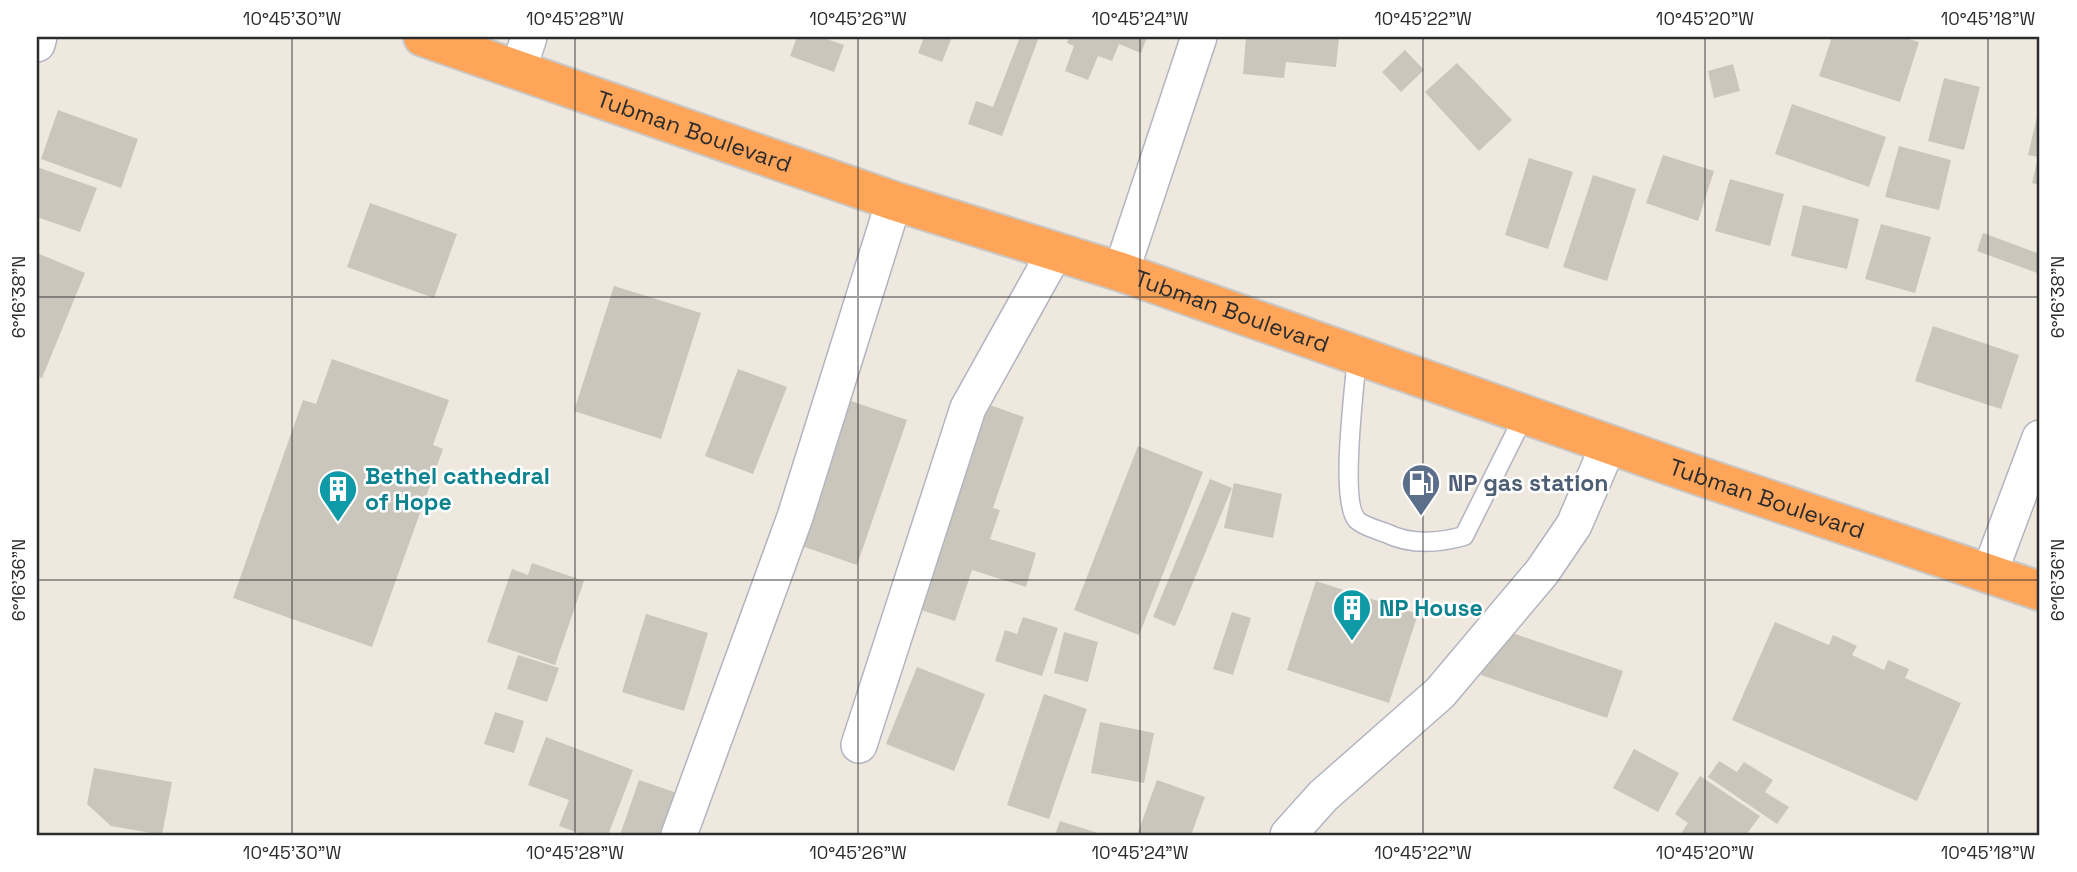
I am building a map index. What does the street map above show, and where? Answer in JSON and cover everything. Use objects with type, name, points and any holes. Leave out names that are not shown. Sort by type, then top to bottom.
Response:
[{"type":"highway","name":"Tubman Boulevard","points":[[423,37],[523,54],[894,201],[1121,272],[1609,444],[2040,591]]},
{"type":"street","points":[[37,44],[39,37]]},
{"type":"street","points":[[1121,272],[1199,37]]},
{"type":"street","points":[[679,835],[795,517],[894,201]]},
{"type":"street","points":[[859,745],[968,408],[1055,252]]},
{"type":"street","points":[[1989,574],[2040,438]]},
{"type":"street","points":[[1288,835],[1323,796],[1440,693],[1542,572],[1574,525],[1609,444]]},
{"type":"lane","points":[[1357,356],[1348,479],[1350,505],[1357,520],[1400,540],[1445,541],[1464,536],[1525,414]]},
{"type":"building","points":[[797,37],[821,37],[844,45],[834,72],[790,56]]},
{"type":"building","points":[[924,37],[952,37],[942,62],[918,53]]},
{"type":"building","points":[[1020,37],[1039,37],[1002,136],[968,124],[976,101],[993,107]]},
{"type":"building","points":[[1069,37],[1147,37],[1141,53],[1119,44],[1112,61],[1098,56],[1088,80],[1065,71],[1074,46],[1067,43]]},
{"type":"building","points":[[1246,37],[1339,37],[1336,67],[1286,62],[1284,78],[1243,74]]},
{"type":"building","points":[[1832,37],[1902,37],[1919,42],[1900,102],[1819,76]]},
{"type":"building","points":[[1405,50],[1424,70],[1401,92],[1382,72]]},
{"type":"building","points":[[1457,63],[1512,120],[1479,151],[1425,92]]},
{"type":"building","points":[[1733,64],[1740,91],[1714,98],[1708,71]]},
{"type":"building","points":[[1944,78],[1980,87],[1964,150],[1928,141]]},
{"type":"building","points":[[1792,104],[1886,137],[1869,187],[1775,154]]},
{"type":"building","points":[[2039,108],[2040,185],[2032,183],[2038,157],[2028,155]]},
{"type":"building","points":[[58,110],[138,139],[121,188],[41,159]]},
{"type":"building","points":[[1899,146],[1951,160],[1939,210],[1885,197]]},
{"type":"building","points":[[1663,155],[1714,171],[1698,221],[1646,203]]},
{"type":"building","points":[[1529,158],[1573,172],[1548,249],[1505,235]]},
{"type":"building","points":[[37,167],[97,188],[80,232],[37,217]]},
{"type":"building","points":[[1593,175],[1636,189],[1607,281],[1563,267]]},
{"type":"building","points":[[1730,179],[1784,194],[1770,246],[1715,231]]},
{"type":"building","points":[[370,203],[457,234],[434,298],[347,267]]},
{"type":"building","points":[[1803,205],[1859,219],[1847,269],[1791,256]]},
{"type":"building","points":[[1881,224],[1931,237],[1915,293],[1865,279]]},
{"type":"building","points":[[1983,233],[2040,254],[2040,274],[1977,251]]},
{"type":"building","points":[[37,253],[85,273],[42,378],[37,376]]},
{"type":"building","points":[[614,286],[701,313],[661,439],[574,411]]},
{"type":"building","points":[[1933,326],[2019,355],[2001,409],[1915,381]]},
{"type":"building","name":"Bethel cathedral of Hope","points":[[332,359],[449,400],[433,445],[443,449],[372,647],[233,598],[303,400],[316,404]]},
{"type":"building","points":[[738,369],[787,387],[753,474],[705,456]]},
{"type":"building","points":[[845,399],[907,420],[857,565],[796,544]]},
{"type":"building","points":[[987,404],[1024,417],[993,508],[1000,510],[990,539],[1036,553],[1026,587],[972,570],[955,621],[918,609]]},
{"type":"building","points":[[1138,446],[1203,472],[1139,635],[1074,610]]},
{"type":"building","points":[[1210,479],[1232,488],[1175,626],[1153,617]]},
{"type":"building","points":[[1234,483],[1282,494],[1273,538],[1224,528]]},
{"type":"building","points":[[532,563],[584,581],[555,665],[487,642],[512,569],[528,575]]},
{"type":"building","name":"NP House","points":[[1316,581],[1418,614],[1389,703],[1287,670]]},
{"type":"building","points":[[1232,612],[1251,618],[1233,675],[1213,669]]},
{"type":"building","points":[[646,614],[708,633],[684,711],[622,692]]},
{"type":"building","points":[[1023,617],[1058,628],[1042,676],[995,661],[1005,630],[1017,634]]},
{"type":"building","points":[[1775,622],[1829,645],[1833,635],[1857,646],[1852,655],[1884,670],[1888,660],[1909,669],[1905,678],[1961,703],[1917,801],[1732,720]]},
{"type":"building","points":[[1498,628],[1623,671],[1607,718],[1481,675]]},
{"type":"building","points":[[1064,632],[1098,642],[1088,682],[1054,673]]},
{"type":"building","points":[[518,655],[559,668],[547,702],[507,689]]},
{"type":"building","points":[[917,667],[985,694],[954,771],[886,744]]},
{"type":"building","points":[[1044,694],[1087,709],[1049,819],[1007,805]]},
{"type":"building","points":[[495,712],[524,721],[514,753],[484,744]]},
{"type":"building","points":[[1100,722],[1154,733],[1144,783],[1091,773]]},
{"type":"building","points":[[546,737],[633,770],[608,835],[584,835],[559,826],[569,800],[528,785]]},
{"type":"building","points":[[1634,749],[1679,773],[1658,812],[1613,788]]},
{"type":"building","points":[[1719,761],[1737,772],[1744,762],[1773,780],[1765,792],[1789,807],[1777,824],[1708,777]]},
{"type":"building","points":[[94,768],[172,782],[162,835],[111,826],[87,804]]},
{"type":"building","points":[[1700,776],[1760,816],[1746,835],[1680,835],[1688,823],[1675,814]]},
{"type":"building","points":[[639,780],[677,793],[663,835],[620,835]]},
{"type":"building","points":[[1157,780],[1205,797],[1191,835],[1137,835]]},
{"type":"building","points":[[1060,821],[1104,835],[1055,835]]},
{"type":"place","name":"NP gas station","points":[[1421,517]]},
{"type":"place","name":"Bethel cathedral of Hope","points":[[338,523]]},
{"type":"place","name":"NP House","points":[[1352,642]]}]
